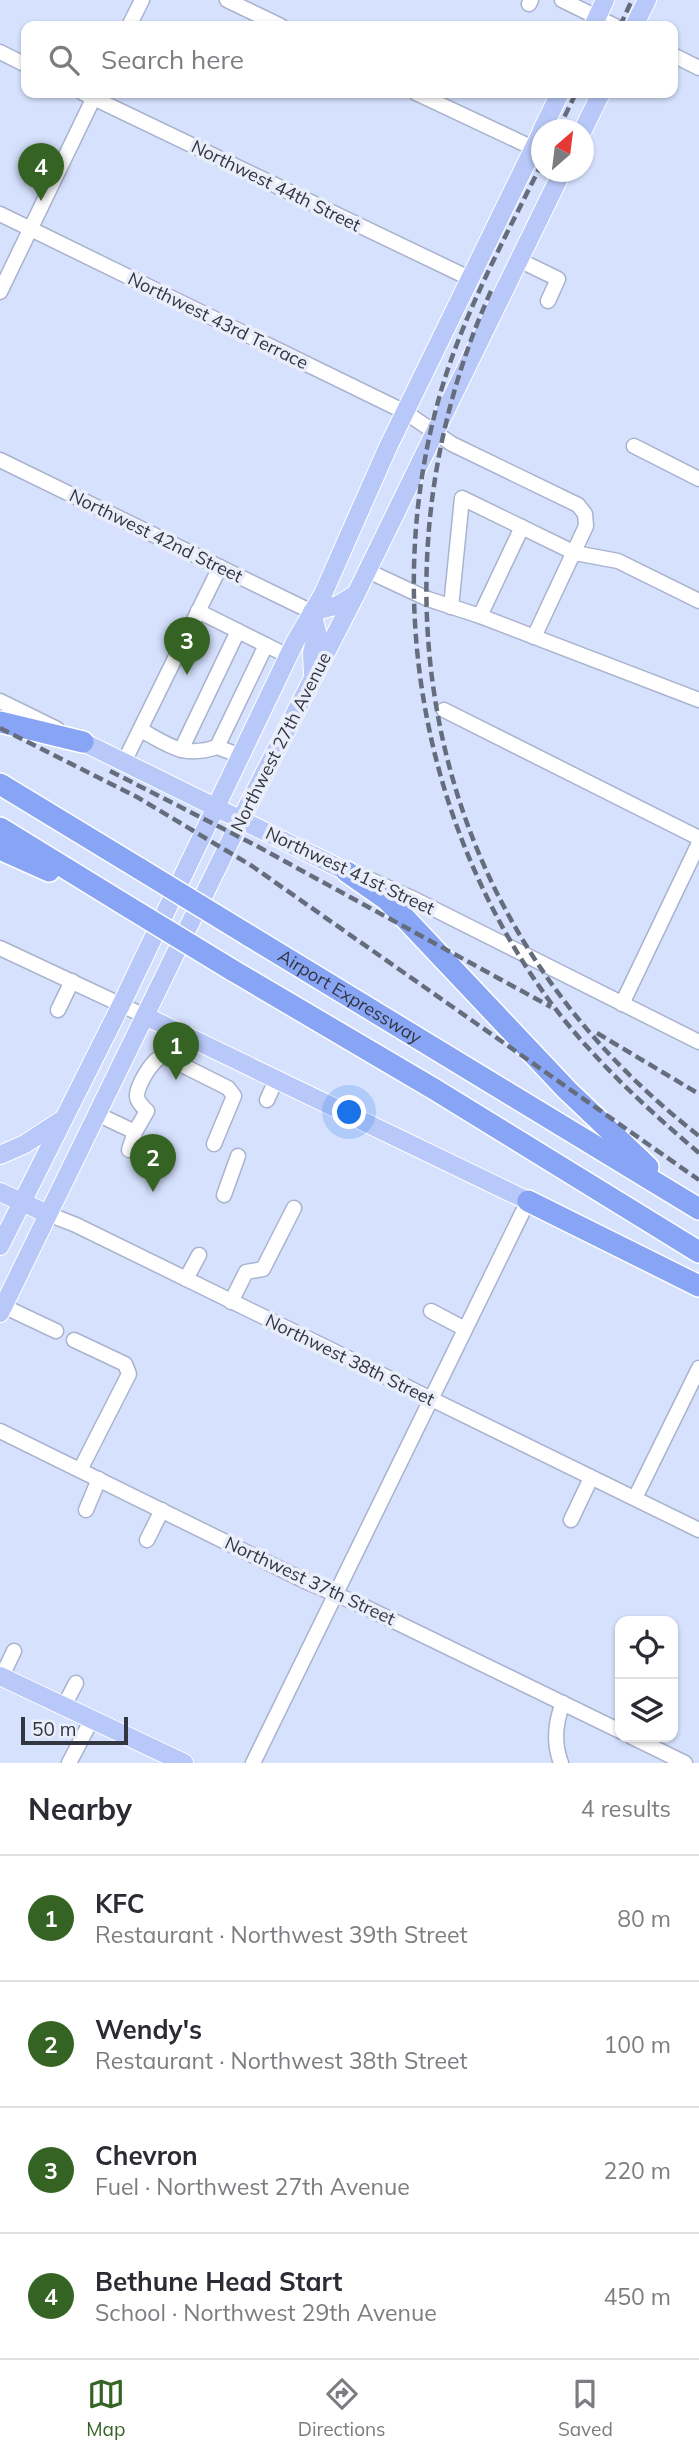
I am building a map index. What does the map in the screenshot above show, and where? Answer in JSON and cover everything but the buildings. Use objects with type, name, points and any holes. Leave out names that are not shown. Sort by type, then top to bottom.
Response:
[{"type":"highway","points":[[0,722],[83,742]]},
{"type":"highway","name":"Airport Expressway","points":[[0,784],[691,1204]]},
{"type":"highway","name":"Airport Expressway","points":[[0,828],[699,1252]]},
{"type":"highway","points":[[0,849],[122,903]]},
{"type":"highway","points":[[347,872],[387,900],[566,1090],[691,1204]]},
{"type":"highway","points":[[528,1202],[699,1286]]},
{"type":"main road","points":[[595,21],[605,0]]},
{"type":"main road","points":[[636,21],[647,0]]},
{"type":"main road","name":"Northwest 27th Avenue","points":[[547,119],[558,98]]},
{"type":"main road","points":[[588,119],[599,98]]},
{"type":"main road","name":"Northwest 27th Avenue","points":[[0,1246],[121,1005],[288,656],[323,594],[469,278],[531,163]]},
{"type":"main road","name":"Northwest 27th Avenue","points":[[2,1309],[241,819],[368,570],[519,260],[552,182]]},
{"type":"main road","points":[[314,676],[312,653],[317,632],[312,612],[338,605],[356,594]]},
{"type":"main road","name":"Northwest 41st Street","points":[[83,742],[347,872]]},
{"type":"main road","points":[[145,1016],[373,1130],[528,1202]]},
{"type":"main road","points":[[0,1155],[25,1144],[63,1119]]},
{"type":"main road","name":"Northwest 38th Street","points":[[0,1192],[48,1214]]},
{"type":"main road","points":[[1,1676],[184,1763]]},
{"type":"street","points":[[132,21],[142,0]]},
{"type":"street","points":[[227,0],[271,21]]},
{"type":"street","points":[[562,0],[594,21]]},
{"type":"street","points":[[0,52],[21,62]]},
{"type":"street","points":[[678,58],[699,68]]},
{"type":"street","points":[[0,292],[89,98]]},
{"type":"street","name":"Northwest 44th Street","points":[[99,98],[469,278]]},
{"type":"street","points":[[426,98],[531,149]]},
{"type":"street","name":"Northwest 43rd Terrace","points":[[0,214],[405,412],[452,444],[578,505],[585,514],[586,526],[534,637]]},
{"type":"street","points":[[519,260],[558,279],[548,301]]},
{"type":"street","points":[[634,446],[699,479]]},
{"type":"street","name":"Northwest 42nd Street","points":[[0,460],[312,612]]},
{"type":"street","points":[[451,607],[462,498],[575,553],[618,561],[699,601]]},
{"type":"street","points":[[480,616],[522,527]]},
{"type":"street","points":[[124,762],[220,567]]},
{"type":"street","points":[[368,570],[419,596],[480,616],[699,701]]},
{"type":"street","points":[[198,611],[288,656]]},
{"type":"street","points":[[181,750],[238,631]]},
{"type":"street","points":[[216,747],[266,645]]},
{"type":"street","name":"Northwest 41st Street","points":[[0,701],[83,742]]},
{"type":"street","points":[[444,710],[699,838]]},
{"type":"street","points":[[141,730],[181,750],[198,753],[216,747],[241,756]]},
{"type":"street","points":[[622,1004],[699,844]]},
{"type":"street","name":"Northwest 41st Street","points":[[347,872],[382,883],[699,1042]]},
{"type":"street","points":[[0,948],[145,1016]]},
{"type":"street","points":[[58,1010],[72,981]]},
{"type":"street","points":[[129,1150],[135,1132],[148,1111],[138,1101],[137,1093],[158,1056],[164,1056],[228,1088],[234,1096],[214,1144]]},
{"type":"street","points":[[267,1100],[276,1080]]},
{"type":"street","points":[[97,1114],[135,1132]]},
{"type":"street","points":[[224,1195],[238,1156]]},
{"type":"street","points":[[253,1763],[528,1202]]},
{"type":"street","points":[[231,1302],[246,1272],[263,1269],[294,1208]]},
{"type":"street","name":"Northwest 38th Street","points":[[48,1214],[699,1530]]},
{"type":"street","points":[[186,1279],[199,1255]]},
{"type":"street","points":[[2,1309],[56,1331]]},
{"type":"street","points":[[430,1311],[465,1329]]},
{"type":"street","points":[[74,1340],[125,1364],[129,1374],[80,1471]]},
{"type":"street","points":[[635,1499],[699,1368]]},
{"type":"street","name":"Northwest 37th Street","points":[[0,1431],[307,1582],[615,1728]]},
{"type":"street","points":[[570,1520],[592,1478]]},
{"type":"street","points":[[86,1510],[99,1479]]},
{"type":"street","points":[[147,1540],[162,1510]]},
{"type":"street","points":[[1,1676],[14,1651]]},
{"type":"street","points":[[64,1706],[76,1683]]},
{"type":"street","points":[[561,1763],[556,1719],[564,1703]]},
{"type":"street","points":[[69,1763],[92,1719]]},
{"type":"street","points":[[642,1742],[685,1763]]},
{"type":"railway","points":[[622,21],[632,0]]},
{"type":"railway","points":[[563,119],[574,98]]},
{"type":"railway","points":[[533,182],[489,270],[454,353],[444,381],[425,461],[415,542],[415,623],[424,704],[443,784],[470,861],[506,934],[551,1003],[584,1044],[640,1101],[699,1153]]},
{"type":"railway","points":[[491,291],[458,379],[436,470],[427,562],[429,654],[444,745],[471,834],[510,918],[562,998],[626,1072],[699,1136]]},
{"type":"railway","points":[[0,728],[137,797],[252,866],[699,1180]]},
{"type":"railway","points":[[110,771],[255,845],[551,1007]]},
{"type":"railway","points":[[597,1033],[699,1094]]},
{"type":"place","name":"Bethune Head Start","points":[[41,201]]},
{"type":"place","name":"Chevron","points":[[187,675]]},
{"type":"place","name":"KFC","points":[[176,1080]]},
{"type":"place","name":"Wendy's","points":[[153,1192]]}]
